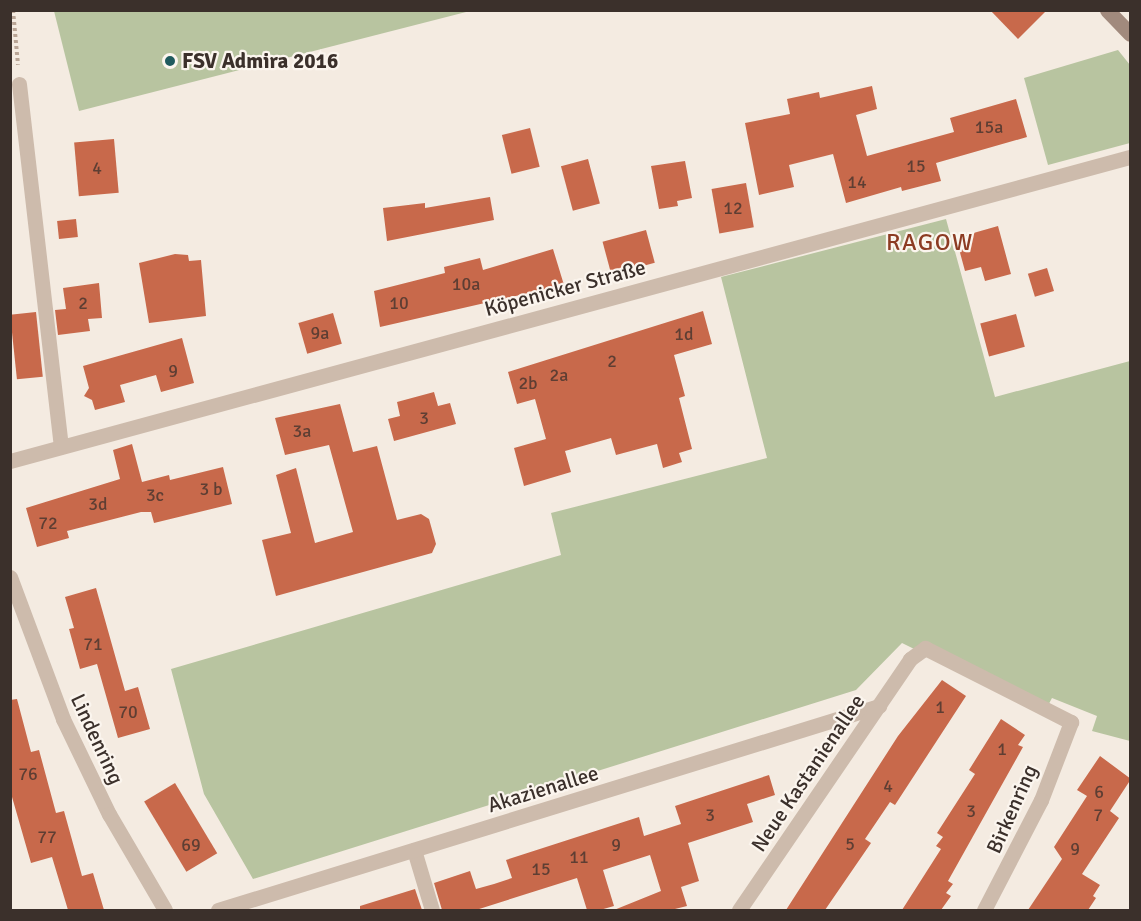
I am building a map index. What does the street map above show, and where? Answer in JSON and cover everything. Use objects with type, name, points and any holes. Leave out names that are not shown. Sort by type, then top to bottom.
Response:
[{"type":"street","points":[[1107,10],[1131,34]]},
{"type":"street","points":[[19,84],[61,446]]},
{"type":"street","name":"Köpenicker Straße","points":[[10,461],[1131,157]]},
{"type":"street","name":"Lindenring","points":[[10,577],[63,719],[109,814],[165,910]]},
{"type":"street","name":"Neue Kastanienallee","points":[[739,910],[910,659],[925,648],[1071,722]]},
{"type":"street","name":"Akazienallee","points":[[218,910],[879,706]]},
{"type":"street","name":"Birkenring","points":[[984,910],[1041,800],[1071,722]]},
{"type":"street","points":[[414,850],[432,910]]},
{"type":"path","points":[[13,10],[19,84]]},
{"type":"green space","name":"FSV Admira 2016","points":[[54,10],[470,11],[79,111]]},
{"type":"green space","points":[[1118,50],[1130,65],[1130,143],[1048,165],[1024,78]]},
{"type":"green space","points":[[946,219],[995,397],[1130,361],[1130,741],[1092,731],[1097,716],[1052,698],[1044,713],[902,643],[856,690],[253,879],[204,794],[171,669],[561,555],[551,513],[767,458],[721,277]]},
{"type":"building","points":[[990,10],[1047,10],[1018,39]]},
{"type":"building","points":[[872,86],[877,109],[856,115],[867,156],[954,132],[950,118],[1016,99],[1027,137],[936,163],[941,181],[902,191],[901,187],[846,203],[833,154],[789,165],[794,187],[759,195],[745,123],[790,114],[787,99],[819,92],[820,98]]},
{"type":"building","points":[[530,128],[540,167],[512,174],[502,135]]},
{"type":"building","points":[[114,139],[119,193],[79,196],[74,142]]},
{"type":"building","points":[[588,159],[600,203],[573,211],[561,166]]},
{"type":"building","points":[[685,161],[692,198],[677,201],[678,206],[659,209],[651,166]]},
{"type":"building","points":[[746,183],[754,227],[719,233],[712,189]]},
{"type":"building","points":[[490,197],[494,220],[387,241],[383,208],[425,203],[425,208]]},
{"type":"building","points":[[76,219],[78,237],[59,239],[57,221]]},
{"type":"building","points":[[998,226],[1011,274],[985,281],[981,267],[965,271],[956,238]]},
{"type":"building","points":[[646,230],[655,263],[611,274],[603,242]]},
{"type":"building","points":[[553,249],[564,285],[380,327],[374,291],[445,273],[444,267],[480,258],[483,270]]},
{"type":"building","points":[[175,254],[188,255],[189,261],[201,260],[206,316],[149,323],[139,263]]},
{"type":"building","points":[[1047,268],[1054,291],[1035,297],[1028,274]]},
{"type":"building","points":[[99,283],[102,318],[88,319],[90,331],[58,335],[55,310],[66,309],[63,288]]},
{"type":"building","points":[[703,311],[712,344],[674,355],[685,396],[679,398],[692,449],[679,453],[682,462],[663,468],[657,444],[616,455],[611,438],[565,451],[571,472],[524,486],[514,448],[546,439],[535,399],[517,404],[508,372]]},
{"type":"building","points":[[36,312],[43,377],[17,379],[10,315]]},
{"type":"building","points":[[333,313],[342,344],[307,354],[298,323]]},
{"type":"building","points":[[1016,314],[1025,347],[989,356],[980,324]]},
{"type":"building","points":[[182,338],[194,383],[161,392],[156,375],[120,385],[125,402],[95,410],[92,400],[84,396],[89,388],[83,366]]},
{"type":"building","points":[[434,392],[438,406],[450,403],[456,424],[394,441],[388,419],[400,416],[397,402]]},
{"type":"building","points":[[340,404],[353,452],[377,446],[397,520],[421,514],[429,519],[436,544],[432,553],[276,596],[262,540],[291,533],[276,475],[296,468],[315,543],[353,532],[329,445],[285,455],[275,418]]},
{"type":"building","points":[[132,444],[142,482],[169,475],[170,480],[223,467],[232,504],[154,523],[151,512],[141,512],[67,531],[69,538],[37,547],[26,508],[120,479],[113,450]]},
{"type":"building","points":[[96,588],[125,691],[138,687],[150,729],[118,738],[97,664],[80,669],[69,629],[74,628],[65,597]]},
{"type":"building","points":[[942,680],[966,696],[895,805],[890,802],[865,839],[871,843],[825,910],[786,910],[898,736]]},
{"type":"building","points":[[17,699],[31,752],[39,750],[56,813],[64,811],[82,876],[93,873],[104,910],[68,910],[52,857],[31,863],[10,790],[10,700]]},
{"type":"building","points":[[1001,719],[1025,735],[1018,745],[1023,747],[948,881],[953,884],[946,893],[951,896],[941,910],[902,910],[941,849],[936,846],[943,837],[937,833],[975,774],[969,770]]},
{"type":"building","points":[[1100,756],[1131,779],[1110,811],[1119,818],[1082,874],[1100,885],[1093,896],[1096,898],[1088,910],[1028,910],[1062,859],[1054,847],[1087,796],[1077,790]]},
{"type":"building","points":[[769,775],[775,795],[747,804],[753,822],[688,843],[699,881],[681,887],[687,906],[671,910],[614,910],[661,891],[650,855],[603,870],[614,906],[600,910],[587,910],[577,878],[476,910],[442,910],[434,883],[470,871],[476,889],[494,884],[512,878],[506,860],[639,817],[644,836],[681,824],[675,806]]},
{"type":"building","points":[[175,783],[217,853],[186,872],[144,802]]},
{"type":"building","points":[[415,889],[422,910],[360,910],[360,906]]},
{"type":"place","name":"FSV Admira 2016","points":[[170,61]]},
{"type":"district","name":"RAGOW","points":[[930,243]]}]
